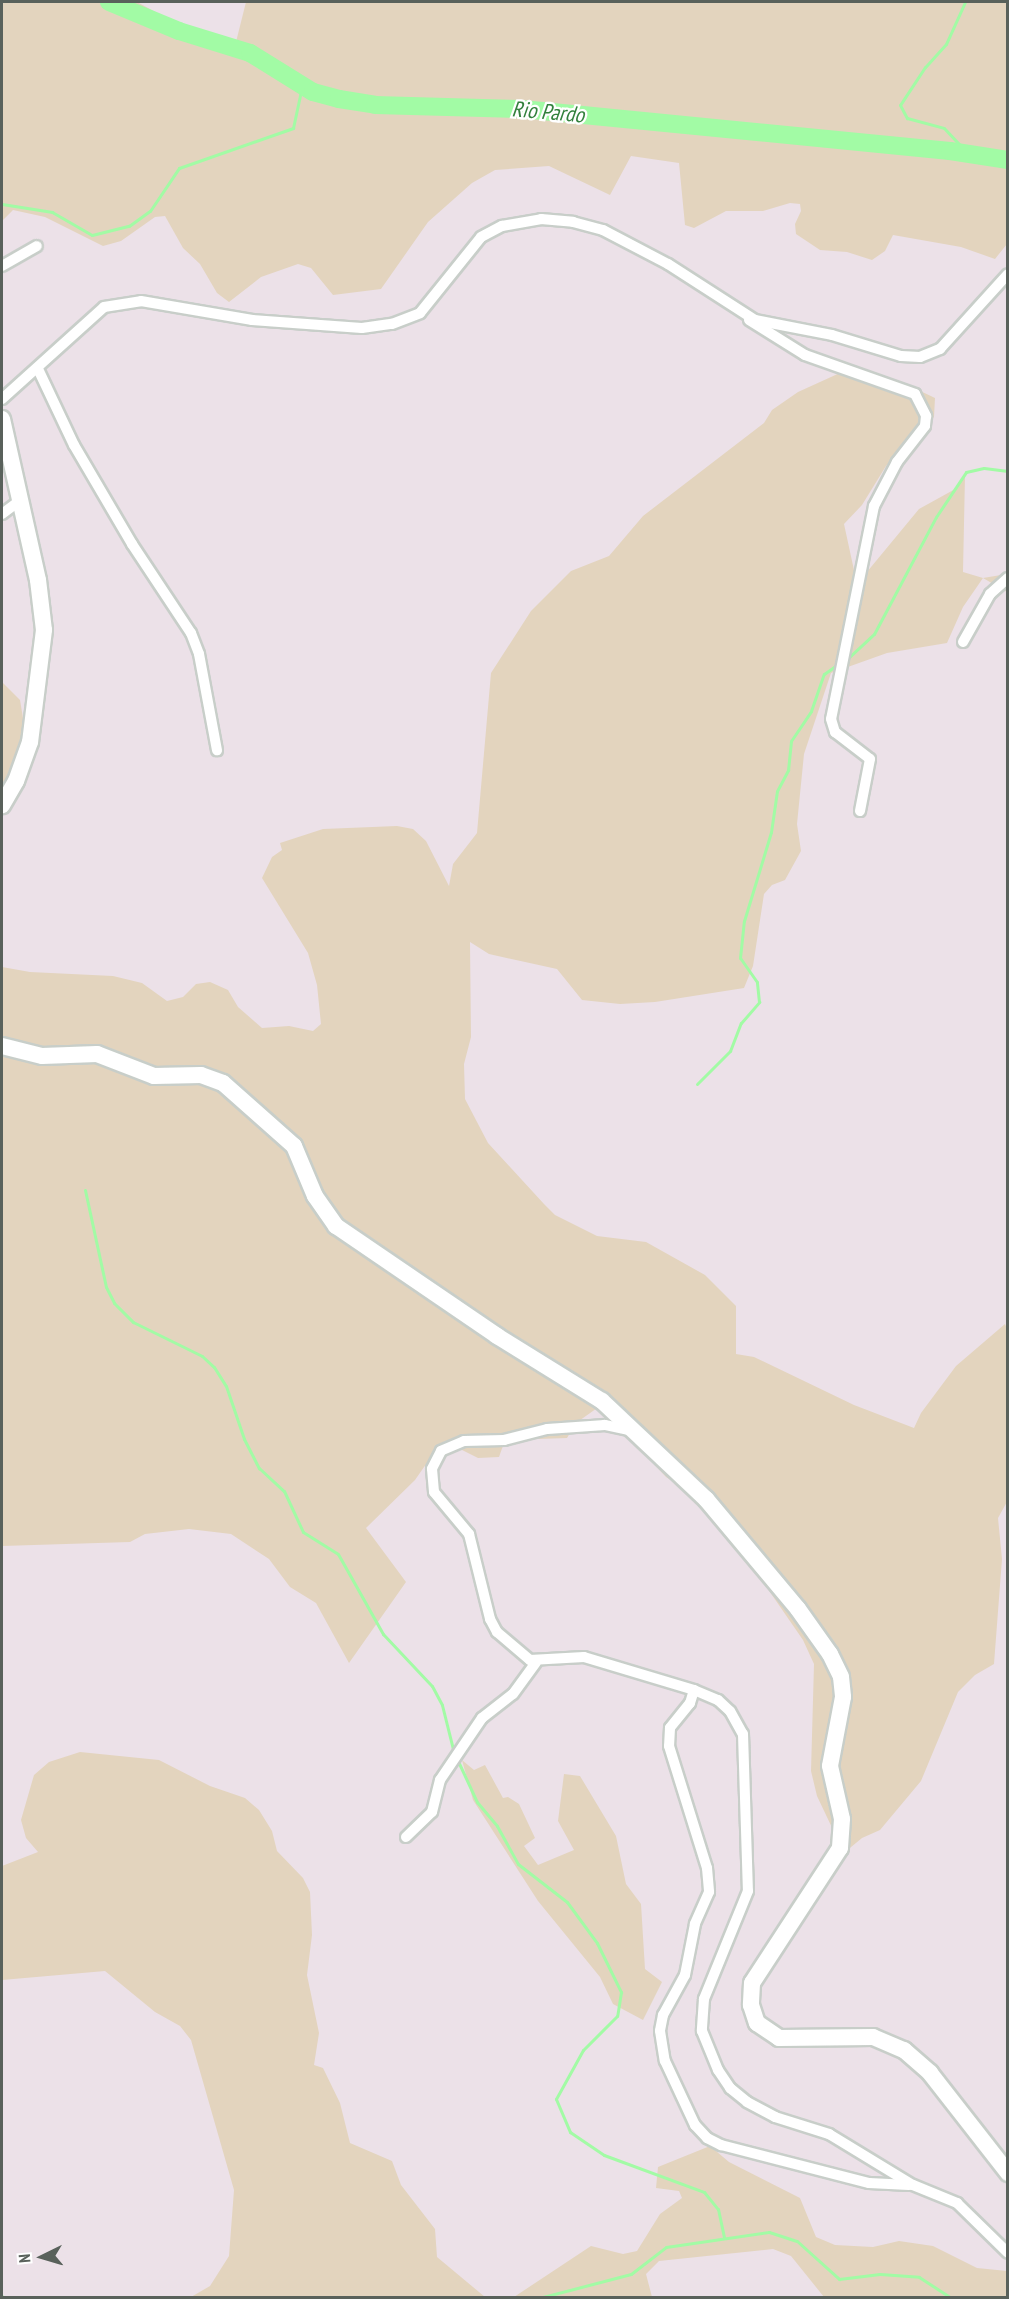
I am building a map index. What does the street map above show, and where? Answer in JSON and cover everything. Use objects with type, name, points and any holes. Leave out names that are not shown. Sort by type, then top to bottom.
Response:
[{"type":"street","points":[[2,399],[38,369],[70,334],[104,308],[123,302],[141,301],[252,320],[362,328],[392,324],[420,313],[481,237],[502,226],[541,219],[573,222],[603,230],[668,264],[771,338],[805,355],[915,394],[926,416],[925,426],[897,462],[874,506],[831,719],[835,732],[870,759],[860,811]]},
{"type":"street","points":[[2,266],[37,246]]},
{"type":"street","points":[[739,313],[901,356],[920,357],[932,355],[952,338],[1008,274]]},
{"type":"street","points":[[38,369],[80,455],[191,633],[199,654],[217,750]]},
{"type":"street","points":[[2,419],[22,499],[38,580],[44,630],[42,664],[30,742],[16,781],[2,805]]},
{"type":"street","points":[[2,514],[22,499]]},
{"type":"street","points":[[963,642],[990,594],[1008,578]]},
{"type":"street","points":[[2,1046],[42,1056],[97,1054],[154,1076],[201,1075],[223,1083],[294,1146],[315,1196],[336,1226],[496,1336],[602,1401],[706,1499],[763,1565],[830,1654],[841,1677],[843,1697],[830,1766],[842,1819],[840,1848],[752,1983],[751,2005],[757,2023],[779,2038],[873,2037],[904,2050],[930,2073],[1008,2173]]},
{"type":"street","points":[[650,1444],[615,1426],[562,1428],[504,1440],[457,1443],[441,1451],[435,1460],[431,1479],[434,1492],[469,1534],[490,1619],[519,1652],[536,1662],[584,1657],[694,1690],[718,1700],[739,1722],[749,1831],[748,1891],[704,1999],[702,2031],[708,2049],[730,2088],[747,2102],[775,2117],[829,2134],[913,2185],[957,2204],[1008,2253]]},
{"type":"street","points":[[406,1837],[432,1812],[440,1780],[482,1718],[513,1694],[536,1662]]},
{"type":"street","points":[[694,1690],[690,1703],[670,1728],[669,1746],[707,1868],[708,1892],[695,1924],[685,1976],[663,2015],[660,2031],[665,2061],[695,2125],[707,2138],[869,2183],[913,2185]]},
{"type":"shaded area","points":[[2,2],[137,2],[233,54],[246,2],[1007,2],[1007,244],[995,259],[961,247],[893,235],[885,251],[872,260],[847,252],[820,250],[796,234],[795,224],[801,211],[800,204],[790,203],[763,211],[726,211],[694,228],[685,225],[679,163],[631,156],[610,195],[549,166],[495,170],[472,183],[428,222],[381,289],[333,295],[311,268],[298,264],[261,277],[229,302],[217,293],[200,264],[183,248],[165,216],[155,217],[121,241],[103,246],[45,217],[13,210],[2,221]]},
{"type":"shaded area","points":[[842,372],[914,388],[935,398],[934,417],[886,466],[862,505],[844,524],[857,584],[919,509],[957,488],[965,476],[963,572],[983,578],[963,607],[947,643],[887,653],[831,673],[804,754],[797,824],[801,851],[785,880],[772,885],[764,894],[753,966],[744,988],[655,1002],[620,1004],[582,1000],[557,969],[489,954],[470,942],[471,1037],[464,1064],[465,1099],[488,1143],[544,1204],[555,1215],[597,1236],[646,1242],[705,1275],[736,1306],[736,1354],[754,1357],[854,1405],[914,1428],[921,1413],[956,1366],[1005,1324],[1007,1329],[1008,1500],[998,1518],[1002,1559],[994,1664],[975,1675],[958,1692],[921,1781],[880,1830],[862,1838],[839,1857],[835,1834],[817,1796],[811,1771],[814,1664],[803,1640],[721,1521],[700,1498],[666,1477],[600,1406],[576,1423],[567,1438],[505,1440],[499,1457],[478,1458],[448,1443],[438,1447],[415,1480],[366,1528],[406,1582],[349,1663],[316,1603],[290,1587],[269,1559],[231,1534],[189,1529],[145,1534],[130,1542],[2,1546],[2,967],[30,972],[113,976],[142,983],[167,1001],[183,997],[196,984],[210,982],[228,990],[238,1007],[262,1028],[289,1026],[313,1031],[321,1024],[317,985],[308,953],[262,878],[272,857],[282,850],[280,843],[323,829],[397,826],[413,829],[426,841],[449,886],[453,864],[477,833],[491,673],[531,611],[571,571],[609,556],[643,516],[764,423],[772,410],[798,392]]},
{"type":"shaded area","points":[[1007,574],[1007,592],[983,578]]},
{"type":"shaded area","points":[[2,682],[20,700],[25,730],[2,790]]},
{"type":"shaded area","points":[[80,1752],[159,1760],[210,1786],[245,1798],[259,1810],[272,1831],[277,1851],[303,1878],[310,1892],[312,1935],[307,1975],[319,2033],[314,2065],[323,2068],[340,2103],[350,2143],[392,2161],[401,2185],[435,2229],[437,2257],[485,2297],[191,2297],[210,2286],[229,2256],[234,2190],[191,2040],[180,2026],[155,2012],[105,1971],[2,1980],[2,1866],[38,1852],[26,1838],[21,1820],[34,1775],[49,1762]]},
{"type":"shaded area","points":[[462,1760],[474,1770],[485,1765],[503,1798],[508,1797],[519,1804],[535,1838],[524,1846],[538,1865],[574,1850],[558,1821],[564,1774],[580,1776],[616,1836],[626,1884],[641,1904],[645,1969],[662,1982],[643,2020],[613,2004],[600,1977],[538,1901],[473,1800]]},
{"type":"shaded area","points":[[710,2146],[729,2162],[800,2198],[816,2237],[835,2245],[873,2247],[899,2241],[933,2246],[977,2268],[1007,2271],[1007,2297],[824,2297],[791,2256],[773,2249],[659,2261],[646,2274],[652,2297],[514,2297],[591,2246],[623,2254],[637,2251],[660,2214],[682,2198],[679,2191],[656,2188],[658,2167]]},
{"type":"waterway","name":"Rio Pardo","points":[[109,2],[179,31],[250,53],[313,92],[339,99],[375,105],[522,109],[950,151],[1008,160]]},
{"type":"waterway","points":[[965,2],[946,44],[925,67],[900,105],[907,118],[944,128],[967,153]]},
{"type":"waterway","points":[[2,204],[52,212],[92,235],[129,226],[150,211],[179,168],[293,128],[302,86]]},
{"type":"waterway","points":[[846,660],[874,634],[936,517],[966,472],[984,468],[1008,471]]},
{"type":"waterway","points":[[697,1084],[730,1051],[741,1023],[759,1002],[757,982],[740,958],[744,921],[771,832],[777,791],[788,770],[791,741],[811,711],[824,674],[840,663]]},
{"type":"waterway","points":[[85,1190],[106,1287],[114,1303],[133,1322],[202,1356],[214,1367],[226,1386],[244,1439],[259,1468],[284,1491],[303,1532],[338,1554],[383,1634],[432,1686],[442,1705],[454,1753]]},
{"type":"waterway","points":[[457,1759],[477,1802],[497,1826],[518,1864],[567,1902],[597,1943],[621,1992],[617,2016],[583,2050],[556,2099],[570,2132],[604,2155],[704,2192],[718,2209],[724,2237]]},
{"type":"waterway","points":[[539,2298],[631,2274],[666,2247],[769,2232],[797,2241],[839,2279],[880,2274],[919,2277],[951,2298]]}]
